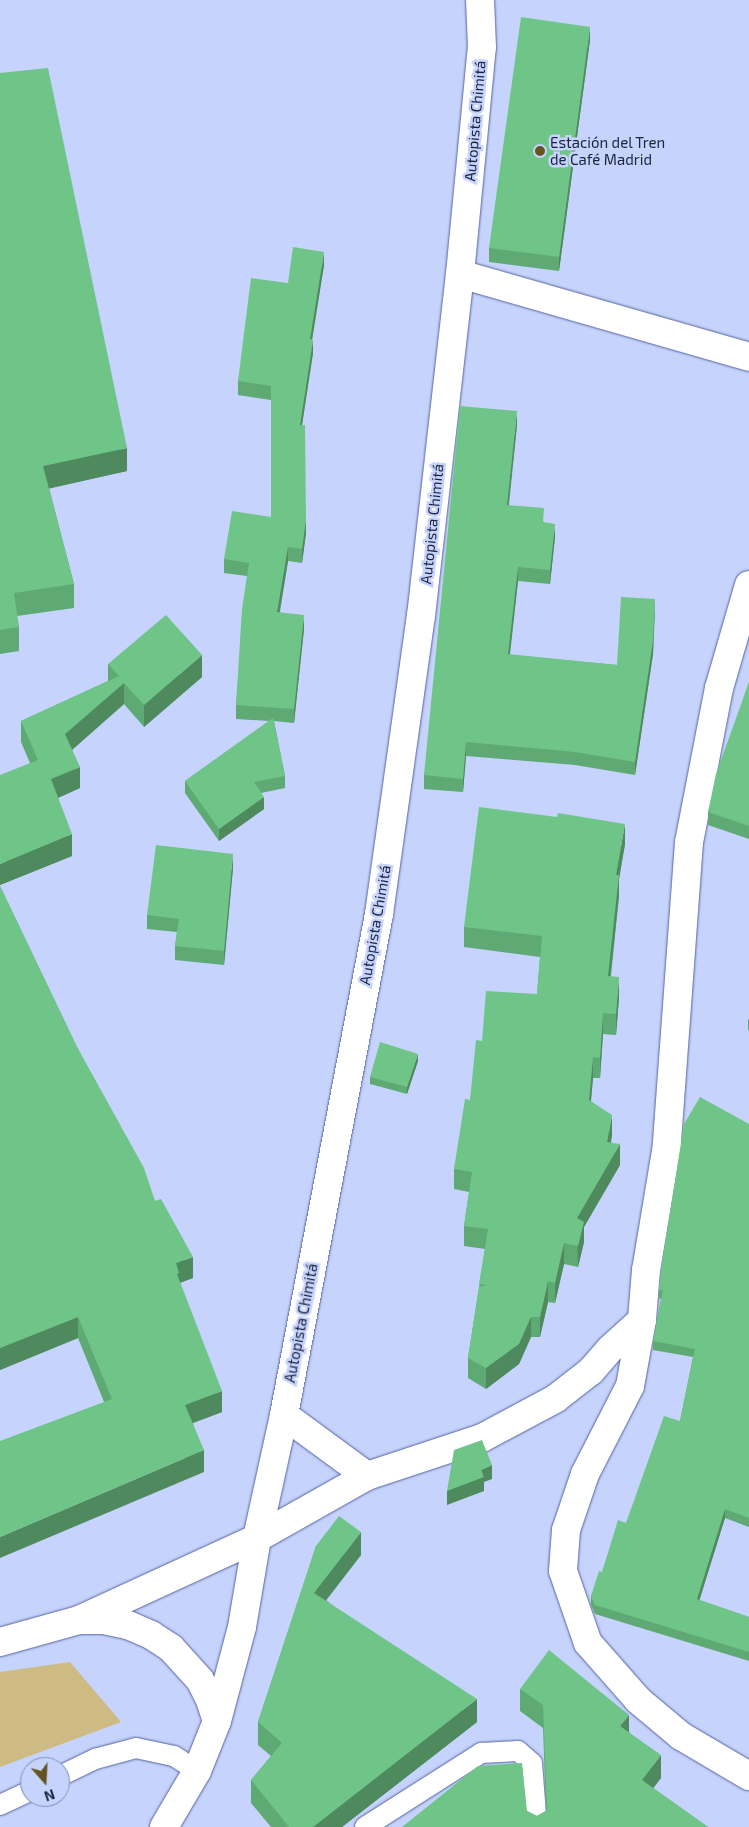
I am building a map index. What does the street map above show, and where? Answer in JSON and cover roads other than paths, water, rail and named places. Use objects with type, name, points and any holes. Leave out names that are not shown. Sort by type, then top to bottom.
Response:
[{"type":"main road","name":"Autopista Chimitá","points":[[164,1827],[196,1771],[216,1721],[242,1627],[257,1538],[284,1416],[379,914],[421,616],[460,274],[482,47],[480,0]]},
{"type":"main road","points":[[460,274],[749,357]]},
{"type":"main road","points":[[749,585],[719,688],[689,842],[667,1146],[646,1270],[642,1320],[630,1386],[585,1474],[566,1530],[563,1571],[588,1643],[638,1700],[681,1736],[749,1776]]},
{"type":"main road","points":[[0,1642],[79,1620],[257,1538],[367,1476],[482,1438],[555,1399],[591,1371],[610,1349],[642,1320]]},
{"type":"main road","points":[[284,1416],[367,1476]]},
{"type":"main road","points":[[79,1620],[104,1620],[128,1626],[151,1635],[171,1648],[187,1663],[200,1680],[210,1700],[216,1721]]},
{"type":"lane","points":[[70,1771],[95,1759],[136,1748],[174,1756],[196,1771]]},
{"type":"lane","points":[[365,1827],[482,1754],[518,1751],[532,1762],[537,1827]]},
{"type":"lane","points":[[0,1805],[20,1795]]},
{"type":"place","name":"Estación del Tren de Café Madrid","points":[[540,151]]}]
